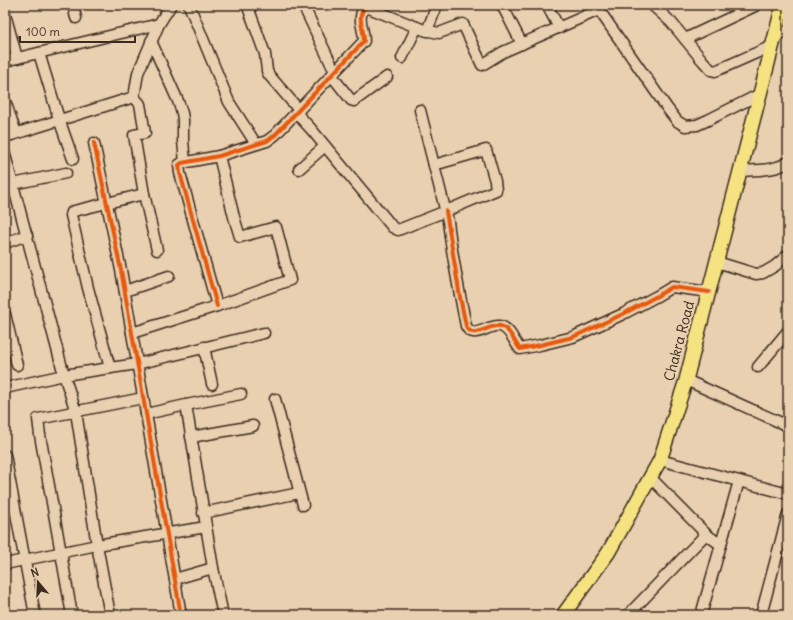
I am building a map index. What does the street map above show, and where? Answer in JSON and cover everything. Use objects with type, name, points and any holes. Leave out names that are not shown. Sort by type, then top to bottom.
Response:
[{"type":"main road","name":"Chakra Road","points":[[563,615],[608,553],[660,460],[686,380],[783,5]]},
{"type":"street","points":[[73,5],[76,18]]},
{"type":"street","points":[[134,97],[138,73],[159,24],[171,5]]},
{"type":"street","points":[[189,5],[229,102],[256,144]]},
{"type":"street","points":[[251,5],[248,7],[264,54],[269,75],[311,129],[392,227],[398,230],[496,190],[495,181],[486,150],[434,165]]},
{"type":"street","points":[[303,5],[333,74],[351,100],[354,101],[387,77]]},
{"type":"street","points":[[428,31],[437,5]]},
{"type":"street","points":[[502,5],[522,44]]},
{"type":"street","points":[[547,5],[559,28]]},
{"type":"street","points":[[652,5],[671,22],[711,70],[715,71],[773,41],[788,31]]},
{"type":"street","points":[[685,39],[757,5]]},
{"type":"street","points":[[217,306],[179,165],[185,162],[219,156],[267,141],[299,114],[333,74],[364,41],[364,34],[360,20],[364,6],[428,31],[439,33],[463,24],[482,65],[503,52],[559,28],[598,8],[667,108],[677,121],[685,126],[697,125],[760,94]]},
{"type":"street","points":[[5,14],[7,28],[17,58]]},
{"type":"street","points":[[5,61],[159,24]]},
{"type":"street","points":[[402,58],[417,27]]},
{"type":"street","points":[[151,41],[182,113],[185,162]]},
{"type":"street","points":[[39,53],[73,159]]},
{"type":"street","points":[[5,136],[134,97]]},
{"type":"street","points":[[134,97],[140,104],[145,133],[134,135],[144,194],[157,250]]},
{"type":"street","points":[[5,100],[16,133]]},
{"type":"street","points":[[420,110],[446,211],[460,296],[468,330],[477,332],[494,326],[500,326],[506,329],[520,349],[573,336],[623,314],[672,287],[709,292]]},
{"type":"street","points":[[94,143],[125,291],[181,615]]},
{"type":"street","points":[[300,169],[325,146]]},
{"type":"street","points":[[5,155],[64,375],[76,412],[97,545],[110,615]]},
{"type":"street","points":[[132,333],[217,306],[290,280],[276,227],[240,236],[219,156]]},
{"type":"street","points":[[740,171],[776,168],[788,162]]},
{"type":"street","points":[[13,184],[66,173]]},
{"type":"street","points":[[110,368],[88,288],[72,212],[144,194]]},
{"type":"street","points":[[5,243],[27,236]]},
{"type":"street","points":[[717,262],[756,274],[763,273],[775,266],[788,255]]},
{"type":"street","points":[[125,291],[169,276]]},
{"type":"street","points":[[5,314],[17,365]]},
{"type":"street","points":[[758,368],[788,331]]},
{"type":"street","points":[[5,388],[64,375],[137,364],[264,333]]},
{"type":"street","points":[[204,347],[212,384]]},
{"type":"street","points":[[686,380],[788,426]]},
{"type":"street","points":[[146,414],[241,394]]},
{"type":"street","points":[[72,615],[38,419],[143,398]]},
{"type":"street","points":[[275,399],[303,504]]},
{"type":"street","points":[[186,405],[203,513],[222,615]]},
{"type":"street","points":[[191,437],[253,426]]},
{"type":"street","points":[[5,455],[35,615]]},
{"type":"street","points":[[660,460],[788,494]]},
{"type":"street","points":[[650,477],[706,534],[721,545]]},
{"type":"street","points":[[701,615],[739,481]]},
{"type":"street","points":[[203,513],[299,493]]},
{"type":"street","points":[[761,615],[788,514]]},
{"type":"street","points":[[5,564],[97,545],[206,527]]},
{"type":"street","points":[[628,615],[706,534]]},
{"type":"street","points":[[175,579],[213,568]]},
{"type":"cycle path","points":[[217,306],[179,165],[182,163],[219,156],[267,141],[275,135],[364,41],[361,16],[365,5]]},
{"type":"cycle path","points":[[94,143],[121,270],[181,615]]},
{"type":"cycle path","points":[[446,211],[466,326],[473,332],[495,326],[503,327],[509,332],[520,349],[573,337],[623,314],[672,287],[709,292]]}]
